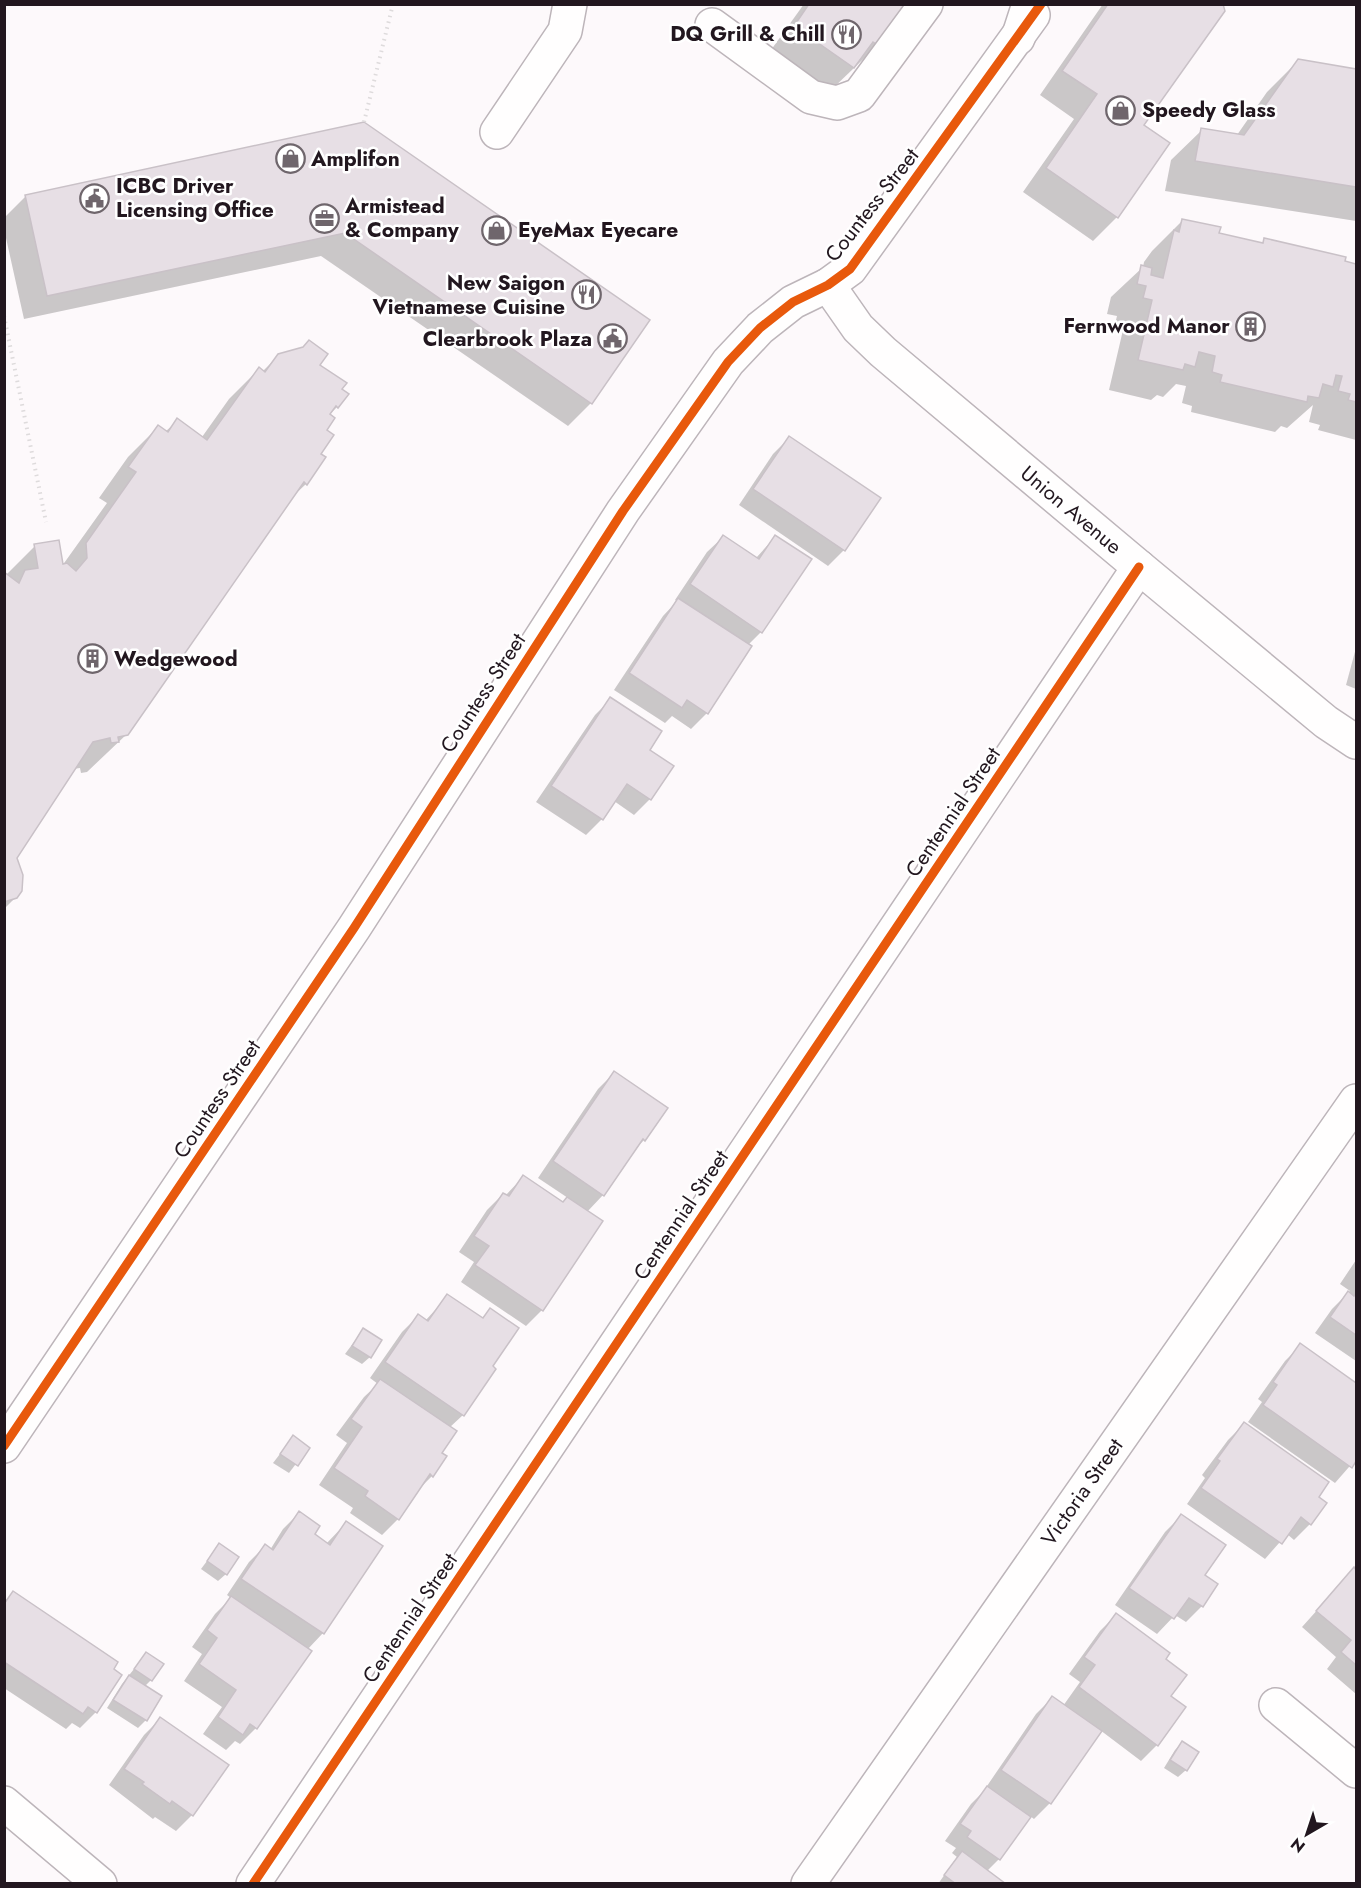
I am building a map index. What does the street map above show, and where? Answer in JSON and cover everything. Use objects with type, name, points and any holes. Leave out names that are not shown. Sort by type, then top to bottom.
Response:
[{"type":"street","points":[[496,132],[565,31],[570,4]]},
{"type":"street","points":[[712,25],[812,97],[837,103],[859,95],[926,4]]},
{"type":"street","points":[[1018,38],[1029,4]]},
{"type":"street","name":"Countess Street","points":[[4,1446],[354,928],[623,511],[728,362],[760,328],[793,302],[828,285],[850,269],[871,243],[1041,4]]},
{"type":"street","name":"Union Avenue","points":[[828,285],[858,328],[883,351],[1326,722],[1356,742]]},
{"type":"street","name":"Centennial Street","points":[[253,1884],[1139,567]]},
{"type":"street","name":"Victoria Street","points":[[808,1884],[1356,1101]]},
{"type":"street","points":[[1276,1705],[1356,1771]]},
{"type":"street","points":[[4,1803],[100,1884]]},
{"type":"path","points":[[364,122],[393,4]]},
{"type":"path","points":[[4,316],[46,522]]},
{"type":"building","name":"DQ Grill & Chill","points":[[809,4],[908,4],[879,46],[873,42],[854,68],[794,26]]},
{"type":"building","name":"Speedy Glass","points":[[1108,4],[1223,4],[1225,11],[1144,125],[1170,143],[1118,218],[1046,168],[1097,94],[1062,71]]},
{"type":"building","points":[[1298,59],[1356,69],[1356,187],[1195,161],[1201,128],[1244,135]]},
{"type":"building","points":[[364,122],[650,320],[592,404],[345,233],[47,296],[25,195]]},
{"type":"building","name":"Fernwood Manor","points":[[1182,219],[1221,227],[1219,233],[1263,243],[1264,238],[1346,257],[1345,261],[1356,264],[1356,402],[1348,400],[1350,394],[1338,391],[1342,376],[1336,375],[1333,387],[1323,384],[1319,398],[1308,396],[1307,402],[1220,382],[1222,375],[1212,372],[1215,356],[1199,352],[1195,367],[1185,364],[1183,370],[1138,360],[1152,300],[1143,298],[1146,286],[1137,284],[1141,265],[1152,268],[1151,275],[1163,278],[1174,230],[1179,232]]},
{"type":"building","name":"Wedgewood","points":[[309,340],[328,354],[320,365],[347,383],[342,389],[349,394],[330,414],[335,418],[327,430],[334,435],[321,454],[326,457],[307,485],[304,482],[128,735],[118,737],[119,742],[111,743],[110,738],[93,742],[17,858],[23,875],[22,891],[17,898],[4,902],[4,572],[19,583],[25,570],[38,568],[34,544],[59,540],[63,564],[67,563],[76,571],[87,558],[86,543],[136,472],[128,467],[158,425],[168,432],[177,418],[207,440],[259,367],[265,372],[278,354],[303,347]]},
{"type":"building","points":[[789,436],[881,498],[845,551],[753,489]]},
{"type":"building","points":[[723,535],[759,559],[775,535],[812,559],[762,633],[690,584]]},
{"type":"building","points":[[678,598],[752,646],[708,714],[687,700],[682,708],[629,673]]},
{"type":"building","points":[[610,697],[662,731],[650,750],[674,766],[651,800],[627,784],[603,820],[551,786]]},
{"type":"building","points":[[614,1071],[668,1108],[645,1141],[643,1139],[604,1196],[553,1161]]},
{"type":"building","points":[[523,1175],[563,1202],[567,1197],[603,1221],[543,1311],[475,1265],[489,1246],[474,1236],[503,1193],[509,1196]]},
{"type":"building","points":[[1348,1291],[1354,1296],[1356,1292],[1356,1335],[1330,1317]]},
{"type":"building","points":[[447,1294],[483,1318],[490,1308],[519,1328],[493,1366],[496,1369],[464,1416],[385,1362],[418,1314],[428,1321]]},
{"type":"building","points":[[363,1328],[382,1340],[371,1358],[352,1346]]},
{"type":"building","points":[[1300,1343],[1356,1383],[1356,1461],[1352,1468],[1263,1405],[1277,1385],[1273,1382]]},
{"type":"building","points":[[380,1379],[457,1431],[442,1453],[447,1456],[433,1477],[430,1474],[399,1520],[365,1496],[368,1491],[334,1468],[362,1427],[351,1419]]},
{"type":"building","points":[[1244,1422],[1329,1482],[1319,1497],[1327,1503],[1311,1525],[1301,1517],[1282,1544],[1201,1488],[1220,1461],[1217,1459]]},
{"type":"building","points":[[293,1435],[310,1448],[298,1466],[280,1454]]},
{"type":"building","points":[[299,1511],[320,1526],[315,1534],[330,1545],[346,1521],[383,1546],[324,1634],[241,1579],[265,1544],[273,1550]]},
{"type":"building","points":[[1181,1514],[1226,1545],[1205,1575],[1218,1584],[1203,1607],[1189,1598],[1174,1619],[1129,1588]]},
{"type":"building","points":[[219,1543],[239,1557],[227,1575],[207,1561]]},
{"type":"building","points":[[1354,1567],[1356,1570],[1356,1665],[1341,1652],[1351,1640],[1316,1611]]},
{"type":"building","points":[[13,1591],[118,1662],[114,1669],[122,1675],[97,1713],[88,1707],[83,1714],[4,1662],[4,1604]]},
{"type":"building","points":[[231,1596],[312,1651],[257,1729],[250,1724],[243,1735],[218,1717],[236,1690],[199,1664],[217,1638],[207,1630]]},
{"type":"building","points":[[1116,1613],[1170,1653],[1166,1659],[1187,1675],[1171,1696],[1186,1707],[1158,1746],[1079,1687],[1095,1665],[1084,1657]]},
{"type":"building","points":[[146,1652],[164,1664],[152,1681],[134,1669]]},
{"type":"building","points":[[129,1675],[162,1696],[147,1721],[113,1700]]},
{"type":"building","points":[[1052,1696],[1102,1731],[1051,1804],[1001,1770]]},
{"type":"building","points":[[160,1717],[229,1765],[193,1816],[172,1801],[170,1804],[124,1769]]},
{"type":"building","points":[[1182,1741],[1199,1752],[1187,1771],[1170,1760]]},
{"type":"building","points":[[987,1786],[1031,1817],[1000,1860],[967,1837],[971,1831],[960,1824]]},
{"type":"building","points":[[962,1851],[1006,1884],[956,1884],[944,1875]]},
{"type":"cycle path","points":[[4,1446],[354,928],[623,511],[728,362],[760,328],[793,302],[828,285],[850,269],[1041,4]]},
{"type":"cycle path","points":[[253,1884],[1139,567]]},
{"type":"place","name":"DQ Grill & Chill","points":[[846,34]]},
{"type":"place","name":"Speedy Glass","points":[[1121,110]]},
{"type":"place","name":"Amplifon","points":[[290,159]]},
{"type":"place","name":"ICBC Driver Licensing Office","points":[[95,198]]},
{"type":"place","name":"Armistead & Company","points":[[324,218]]},
{"type":"place","name":"EyeMax Eyecare","points":[[497,230]]},
{"type":"place","name":"New Saigon Vietnamese Cuisine","points":[[586,295]]},
{"type":"place","name":"Fernwood Manor","points":[[1251,326]]},
{"type":"place","name":"Clearbrook Plaza","points":[[613,339]]},
{"type":"place","name":"Wedgewood","points":[[93,659]]}]
